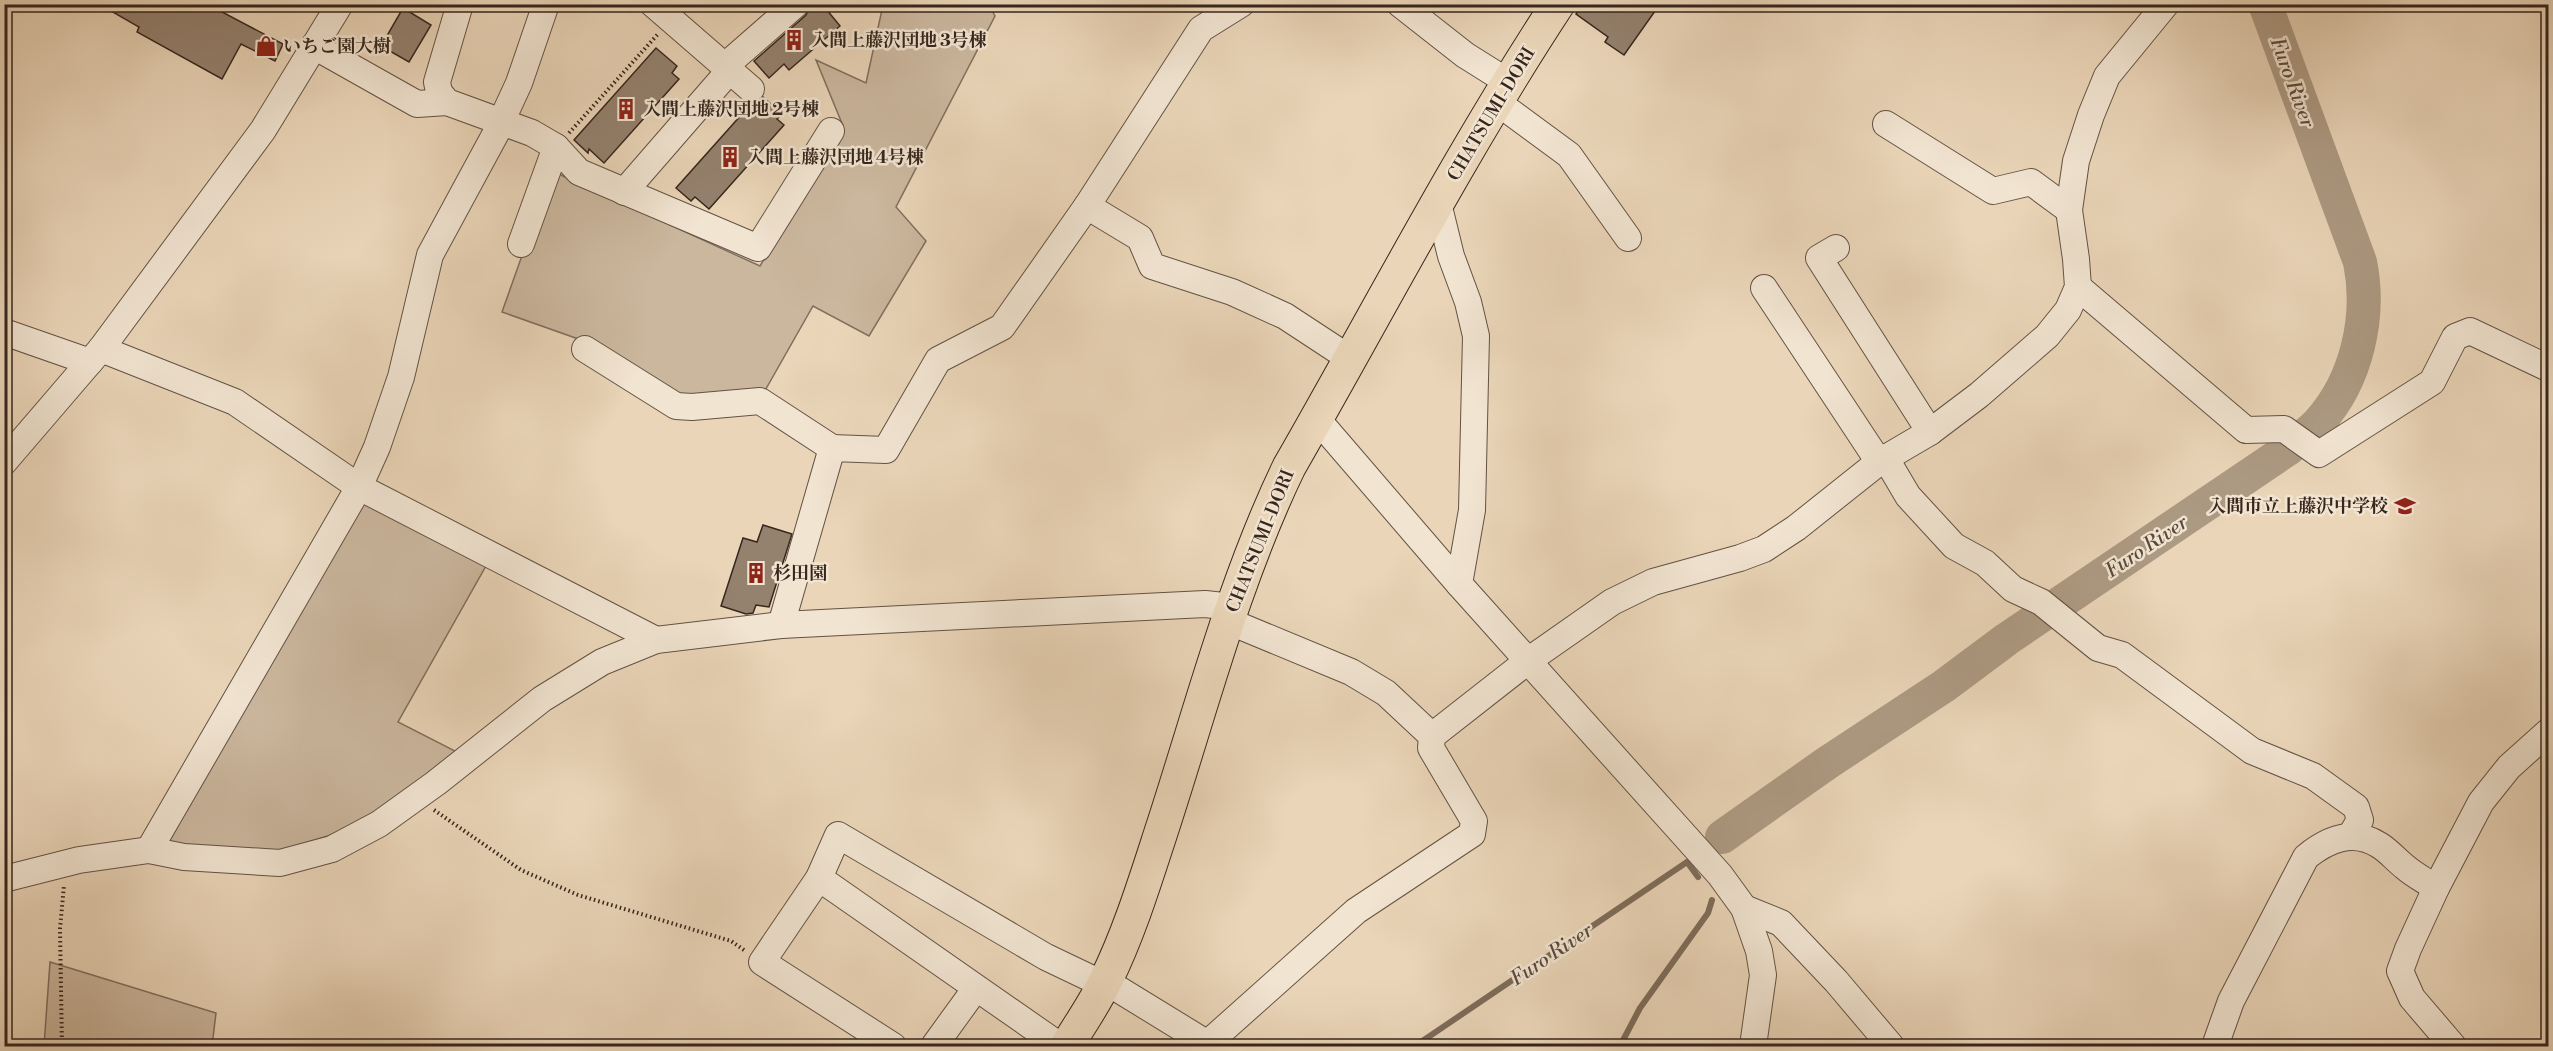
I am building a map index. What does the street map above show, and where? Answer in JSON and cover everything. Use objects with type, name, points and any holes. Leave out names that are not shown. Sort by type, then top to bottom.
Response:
[{"type":"main road","name":"CHATSUMI-DORI","points":[[1067,1047],[1105,981],[1141,892],[1230,614],[1270,507],[1349,358],[1503,92],[1558,4]]},
{"type":"street","points":[[4,462],[95,355],[263,130],[340,4]]},
{"type":"street","points":[[447,102],[439,92],[437,82],[460,4]]},
{"type":"street","points":[[149,850],[359,487],[377,447],[401,377],[430,255],[501,123],[519,83],[546,4]]},
{"type":"street","points":[[624,192],[727,68],[796,4]]},
{"type":"street","points":[[585,349],[676,406],[692,407],[760,401],[832,448],[886,450],[938,360],[1002,327],[1088,206],[1201,29],[1241,4]]},
{"type":"street","points":[[1400,4],[1465,55],[1569,155],[1628,238]]},
{"type":"street","points":[[893,1047],[762,962],[819,878],[838,835],[1046,957],[1090,978],[1105,981],[1209,1045],[1356,911],[1472,834],[1474,821],[1431,748],[1432,736],[1529,660],[1612,602],[1653,582],[1764,549],[1796,528],[1882,460],[1930,432],[1979,395],[2047,336],[2068,310],[2078,287],[2069,210],[2076,161],[2091,115],[2107,76],[2166,4]]},
{"type":"street","points":[[662,12],[751,89]]},
{"type":"street","points":[[314,46],[417,104],[447,102],[532,133],[556,147],[579,172],[758,248],[831,131]]},
{"type":"street","points":[[1886,124],[1993,190],[2031,182],[2069,210]]},
{"type":"street","points":[[521,244],[556,147]]},
{"type":"street","points":[[1438,203],[1451,256],[1468,302],[1476,336],[1472,510],[1460,584]]},
{"type":"street","points":[[1088,206],[1140,238],[1152,266],[1232,292],[1285,316],[1349,358]]},
{"type":"street","points":[[1836,248],[1818,258],[1930,432]]},
{"type":"street","points":[[2078,287],[2246,430],[2284,429],[2319,454],[2432,382],[2456,337],[2470,331],[2548,368]]},
{"type":"street","points":[[1764,288],[1908,496],[1954,546],[1985,563],[2013,589],[2050,609],[2098,648],[2122,655],[2252,751],[2313,776],[2356,807],[2360,820],[2351,835]]},
{"type":"street","points":[[4,332],[95,355],[235,402],[359,487],[656,640]]},
{"type":"street","points":[[1317,419],[1460,584],[1720,875],[1744,908],[1759,951],[1763,975],[1753,1047]]},
{"type":"street","points":[[781,626],[832,448]]},
{"type":"street","points":[[4,879],[67,864],[149,850],[184,857],[280,863],[332,849],[379,824],[542,699],[602,662],[656,640],[781,626],[1205,604],[1351,672],[1386,693],[1432,736]]},
{"type":"street","points":[[2453,1047],[2412,998],[2400,971],[2436,888],[2481,802],[2509,767],[2548,732]]},
{"type":"street","points":[[2215,1047],[2230,1001],[2306,858],[2319,847],[2334,839],[2351,835],[2379,844],[2405,868],[2436,888]]},
{"type":"street","points":[[819,878],[1060,1047]]},
{"type":"street","points":[[1744,908],[1780,924],[1836,981],[1891,1047]]},
{"type":"street","points":[[934,1047],[976,988]]},
{"type":"path","points":[[556,147],[662,12]]},
{"type":"path","points":[[415,798],[520,870],[578,895],[731,941],[762,962]]},
{"type":"path","points":[[62,1047],[60,929],[67,864]]},
{"type":"shaded area","points":[[883,5],[989,5],[995,16],[896,207],[926,241],[869,336],[813,306],[763,394],[682,399],[584,341],[502,312],[552,171],[760,266],[843,126],[816,60],[866,83]]},
{"type":"shaded area","points":[[353,471],[491,557],[398,722],[459,753],[382,808],[331,835],[276,852],[214,852],[144,839]]},
{"type":"shaded area","points":[[50,962],[216,1013],[212,1046],[44,1046]]},
{"type":"building","points":[[99,4],[207,4],[283,44],[275,61],[241,44],[222,79],[137,32],[139,27]]},
{"type":"building","name":"入間上藤沢団地 3号棟","points":[[811,4],[822,4],[840,26],[789,70],[784,64],[769,78],[754,61],[806,15]]},
{"type":"building","points":[[1583,4],[1660,4],[1624,55],[1605,42],[1608,37],[1576,14]]},
{"type":"building","points":[[403,8],[431,25],[409,62],[381,46]]},
{"type":"building","name":"入間上藤沢団地 2号棟","points":[[656,48],[677,66],[672,73],[679,79],[604,163],[589,149],[588,153],[574,140]]},
{"type":"building","name":"入間上藤沢団地 4号棟","points":[[763,97],[782,114],[777,119],[784,125],[709,209],[695,197],[691,201],[676,188],[751,104]]},
{"type":"building","name":"杉田園","points":[[763,525],[792,534],[769,607],[756,605],[753,613],[746,614],[721,606],[743,538],[757,542]]},
{"type":"waterway","name":"Furo River","points":[[1722,837],[1827,763],[1944,686],[2007,639],[2288,449],[2315,426],[2332,405],[2352,367],[2358,346],[2364,304],[2360,262],[2265,4]]},
{"type":"waterway","name":"Furo River","points":[[1415,1046],[1687,862],[1698,877]]},
{"type":"waterway","points":[[1620,1046],[1640,1008],[1708,913],[1712,900]]},
{"type":"place","name":"入間上藤沢団地 3号棟","points":[[794,40]]},
{"type":"place","name":"いちご園大樹","points":[[266,46]]},
{"type":"place","name":"入間上藤沢団地 2号棟","points":[[626,109]]},
{"type":"place","name":"入間上藤沢団地 4号棟","points":[[730,157]]},
{"type":"place","name":"入間市立上藤沢中学校","points":[[2405,506]]},
{"type":"place","name":"杉田園","points":[[756,573]]}]
